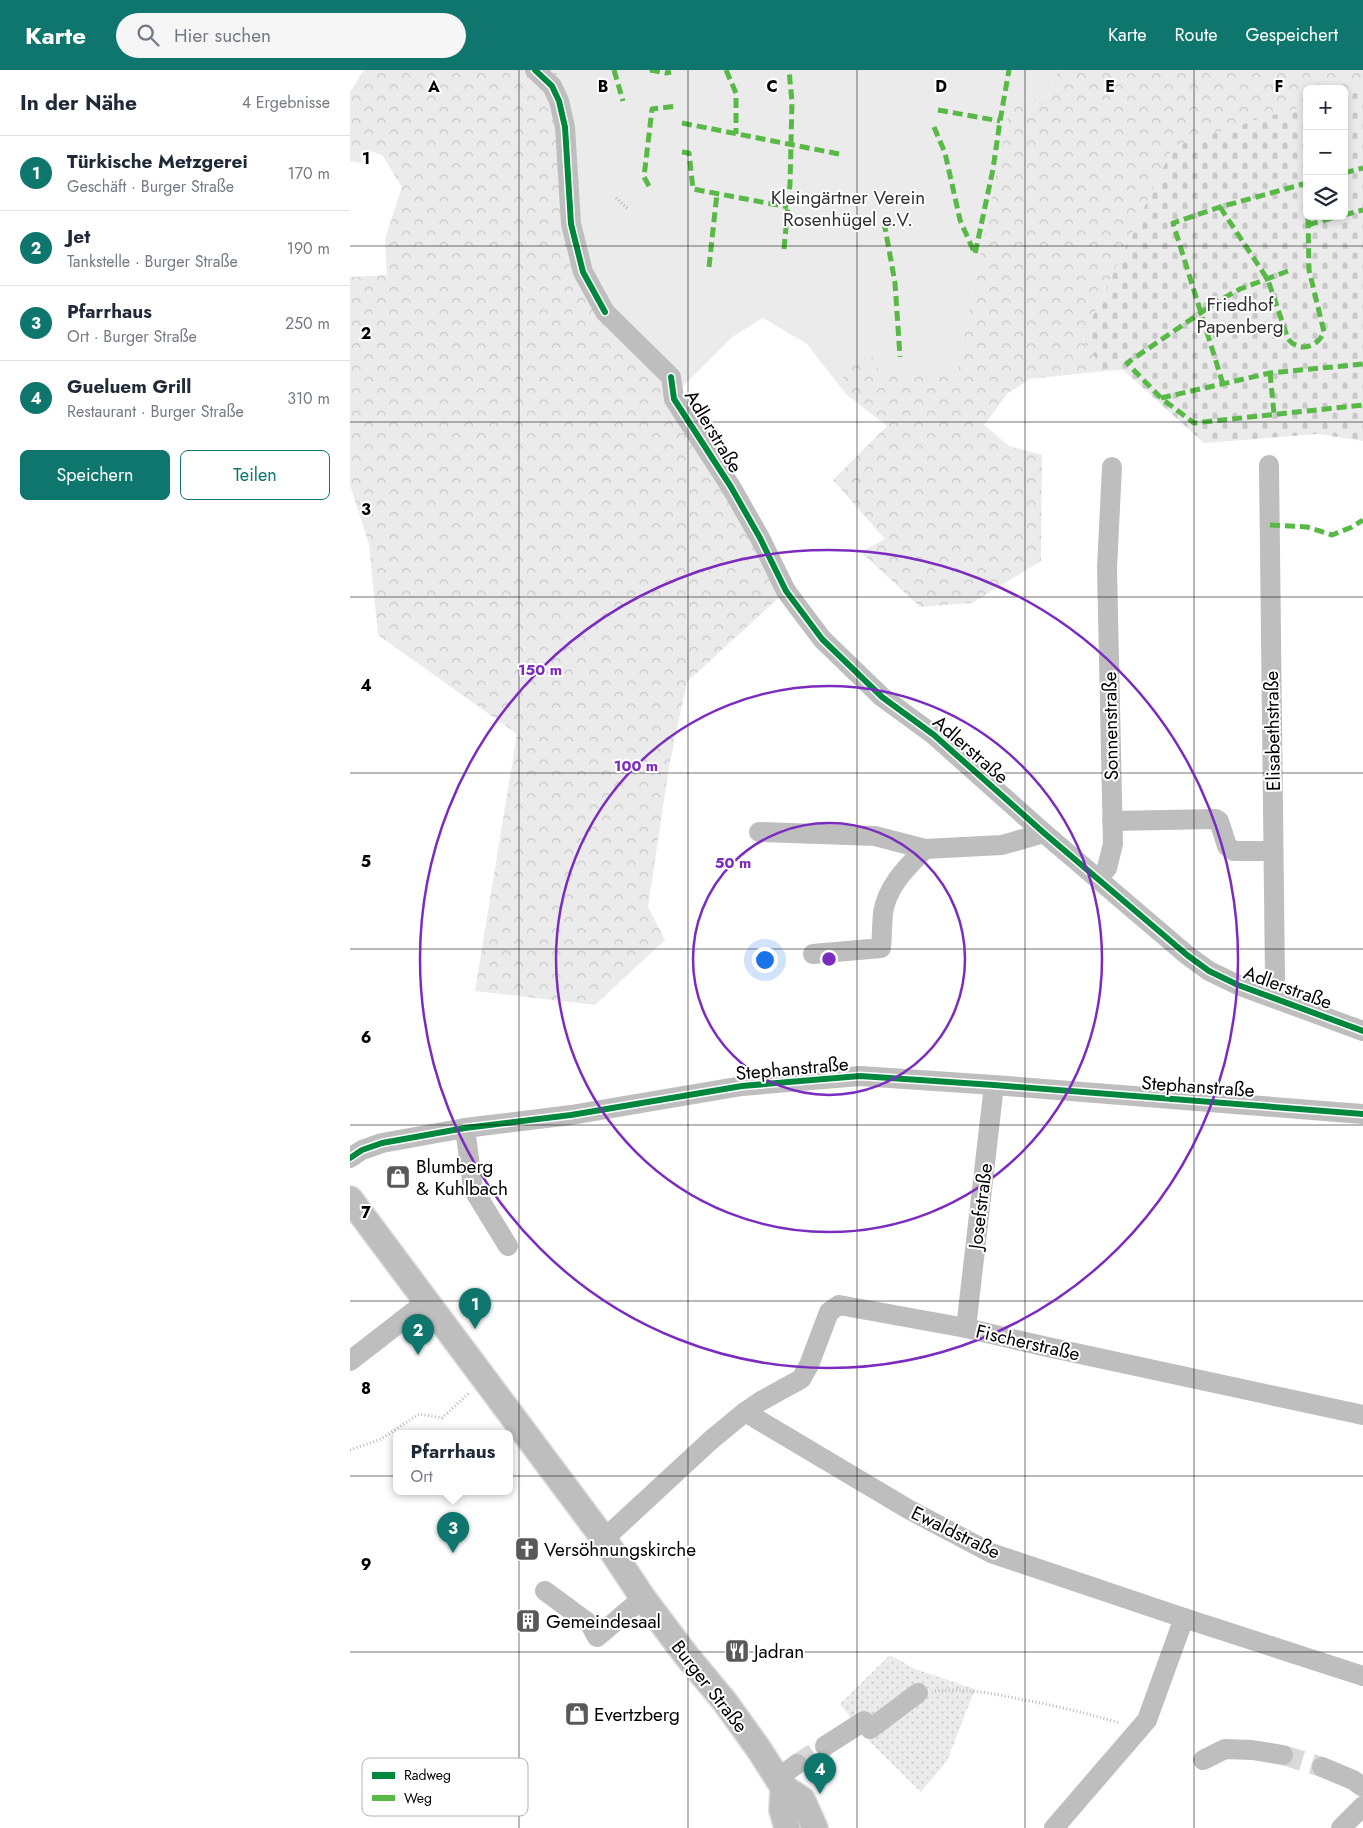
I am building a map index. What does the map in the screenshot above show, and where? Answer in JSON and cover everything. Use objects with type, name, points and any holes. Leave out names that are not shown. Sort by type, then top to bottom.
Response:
[{"type":"main road","name":"Burger Straße","points":[[350,1199],[604,1539],[643,1598],[686,1655],[786,1777],[802,1800],[815,1828]]},
{"type":"main road","points":[[786,1777],[782,1810],[787,1828]]},
{"type":"street","name":"Adlerstraße","points":[[535,70],[552,86],[559,101],[565,126],[572,224],[583,272],[605,312],[671,377],[674,399],[731,487],[786,591],[822,639],[882,697],[934,735],[1044,833],[1187,955],[1209,971],[1238,985],[1363,1031]]},
{"type":"street","name":"Elisabethstraße","points":[[1266,995],[1275,979],[1269,465]]},
{"type":"street","name":"Sonnenstraße","points":[[1098,879],[1107,868],[1112,844],[1107,568],[1112,467]]},
{"type":"street","points":[[1112,820],[1216,819],[1219,821],[1227,846],[1234,851],[1273,851]]},
{"type":"street","points":[[759,832],[875,836],[925,849],[1002,845],[1044,833]]},
{"type":"street","points":[[814,954],[881,948],[883,913],[887,896],[895,882],[925,849]]},
{"type":"street","name":"Stephanstraße","points":[[350,1158],[362,1150],[382,1143],[465,1128],[571,1115],[742,1086],[860,1076],[1363,1114]]},
{"type":"street","name":"Josefstraße","points":[[966,1328],[994,1085]]},
{"type":"street","points":[[465,1128],[473,1189],[508,1246]]},
{"type":"street","points":[[350,1361],[426,1302]]},
{"type":"street","name":"Fischerstraße","points":[[745,1412],[801,1379],[809,1365],[829,1312],[839,1305],[966,1328],[1363,1415]]},
{"type":"street","points":[[604,1539],[711,1440],[745,1412]]},
{"type":"street","name":"Ewaldstraße","points":[[745,1412],[908,1509],[992,1552],[1184,1618],[1363,1676]]},
{"type":"street","points":[[545,1591],[590,1624],[597,1637],[643,1598]]},
{"type":"street","points":[[1054,1828],[1147,1720],[1184,1618]]},
{"type":"street","points":[[825,1746],[864,1722],[870,1729],[918,1693]]},
{"type":"street","points":[[1203,1760],[1225,1749],[1252,1750],[1283,1755]]},
{"type":"street","points":[[1322,1767],[1353,1780],[1363,1787]]},
{"type":"street","points":[[1341,1828],[1363,1806]]},
{"type":"path","points":[[616,198],[628,209]]},
{"type":"path","points":[[394,1430],[419,1414],[442,1418],[470,1391],[475,1368]]},
{"type":"path","points":[[350,1450],[382,1438],[393,1431]]},
{"type":"path","points":[[918,1693],[944,1690],[991,1693],[1073,1709],[1128,1725],[1147,1720]]},
{"type":"green space","points":[[364,70],[556,70],[670,371],[685,384],[674,399],[786,591],[687,682],[669,767],[648,907],[665,940],[595,1005],[475,991],[517,734],[378,635],[369,544],[350,485],[350,277],[387,275],[385,239],[402,187],[382,155],[367,150],[361,163],[350,161],[350,92]]},
{"type":"green space","name":"Kleingärtner Verein Rosenhügel e.V.","points":[[556,70],[1058,70],[1048,96],[1010,105],[957,370],[880,375],[876,356],[840,363],[846,394],[807,344],[763,318],[732,337],[685,384],[606,308],[576,224],[569,106]]},
{"type":"green space","points":[[1058,70],[1363,70],[1363,91],[1348,95],[1348,85],[1303,85],[1303,107],[1262,118],[1173,147],[1082,339],[1105,371],[1030,379],[1008,393],[984,425],[1009,446],[1042,455],[1041,561],[972,603],[920,607],[861,552],[885,539],[833,480],[887,426],[846,394],[839,363],[876,356],[880,374],[957,370],[1010,105],[1048,96]]},
{"type":"green space","name":"Friedhof Papenberg","points":[[1363,91],[1363,441],[1318,434],[1204,443],[1123,370],[1105,371],[1082,339],[1173,147],[1262,118],[1303,107],[1303,220],[1348,220],[1348,95]]},
{"type":"green space","points":[[890,1655],[915,1669],[975,1689],[947,1761],[921,1792],[871,1743],[840,1704]]},
{"type":"tunnel","points":[[797,1764],[825,1746]]},
{"type":"tunnel","points":[[1283,1755],[1322,1767]]},
{"type":"marked path","points":[[614,70],[623,101]]},
{"type":"marked path","points":[[650,70],[671,72]]},
{"type":"marked path","points":[[726,70],[736,93],[736,134]]},
{"type":"marked path","points":[[784,249],[790,184],[792,102],[789,70]]},
{"type":"marked path","points":[[934,127],[945,153],[960,220],[975,254],[993,169],[1009,70]]},
{"type":"marked path","points":[[649,186],[644,177],[652,109],[678,106]]},
{"type":"marked path","points":[[938,110],[1000,121]]},
{"type":"marked path","points":[[682,123],[839,154]]},
{"type":"marked path","points":[[682,152],[689,153],[693,189],[788,207]]},
{"type":"marked path","points":[[1348,172],[1363,168]]},
{"type":"marked path","points":[[1223,384],[1173,223],[1220,207],[1303,184]]},
{"type":"marked path","points":[[709,267],[717,193]]},
{"type":"marked path","points":[[1220,207],[1268,280],[1288,339],[1297,346],[1303,347],[1313,344],[1324,332],[1309,270],[1308,220]]},
{"type":"marked path","points":[[1348,214],[1363,210]]},
{"type":"marked path","points":[[1308,225],[1325,220]]},
{"type":"marked path","points":[[884,222],[895,283],[900,357]]},
{"type":"marked path","points":[[1288,271],[1240,289],[1215,303],[1127,363],[1161,398],[1194,423],[1363,405]]},
{"type":"marked path","points":[[1161,398],[1270,373],[1363,364]]},
{"type":"marked path","points":[[1270,373],[1274,414]]},
{"type":"marked path","points":[[1270,525],[1307,527],[1332,535],[1352,527],[1363,520]]},
{"type":"cycle path","points":[[535,70],[552,86],[559,101],[565,127],[571,224],[583,272],[605,312]]},
{"type":"cycle path","points":[[671,377],[674,399],[731,487],[760,538],[786,591],[822,639],[882,697],[934,735],[1044,833],[1187,955],[1209,971],[1238,985],[1363,1031]]},
{"type":"cycle path","points":[[350,1158],[362,1150],[382,1143],[465,1128],[571,1115],[742,1086],[860,1076],[1363,1114]]},
{"type":"place","name":"Blumberg & Kuhlbach","points":[[398,1177]]},
{"type":"place","name":"Türkische Metzgerei","points":[[475,1329]]},
{"type":"place","name":"Jet","points":[[418,1355]]},
{"type":"place","name":"Versöhnungskirche","points":[[527,1549]]},
{"type":"place","name":"Pfarrhaus","points":[[453,1553]]},
{"type":"place","name":"Gemeindesaal","points":[[528,1621]]},
{"type":"place","name":"Jadran","points":[[737,1651]]},
{"type":"place","name":"Evertzberg","points":[[577,1714]]},
{"type":"place","name":"Gueluem Grill","points":[[820,1794]]}]
